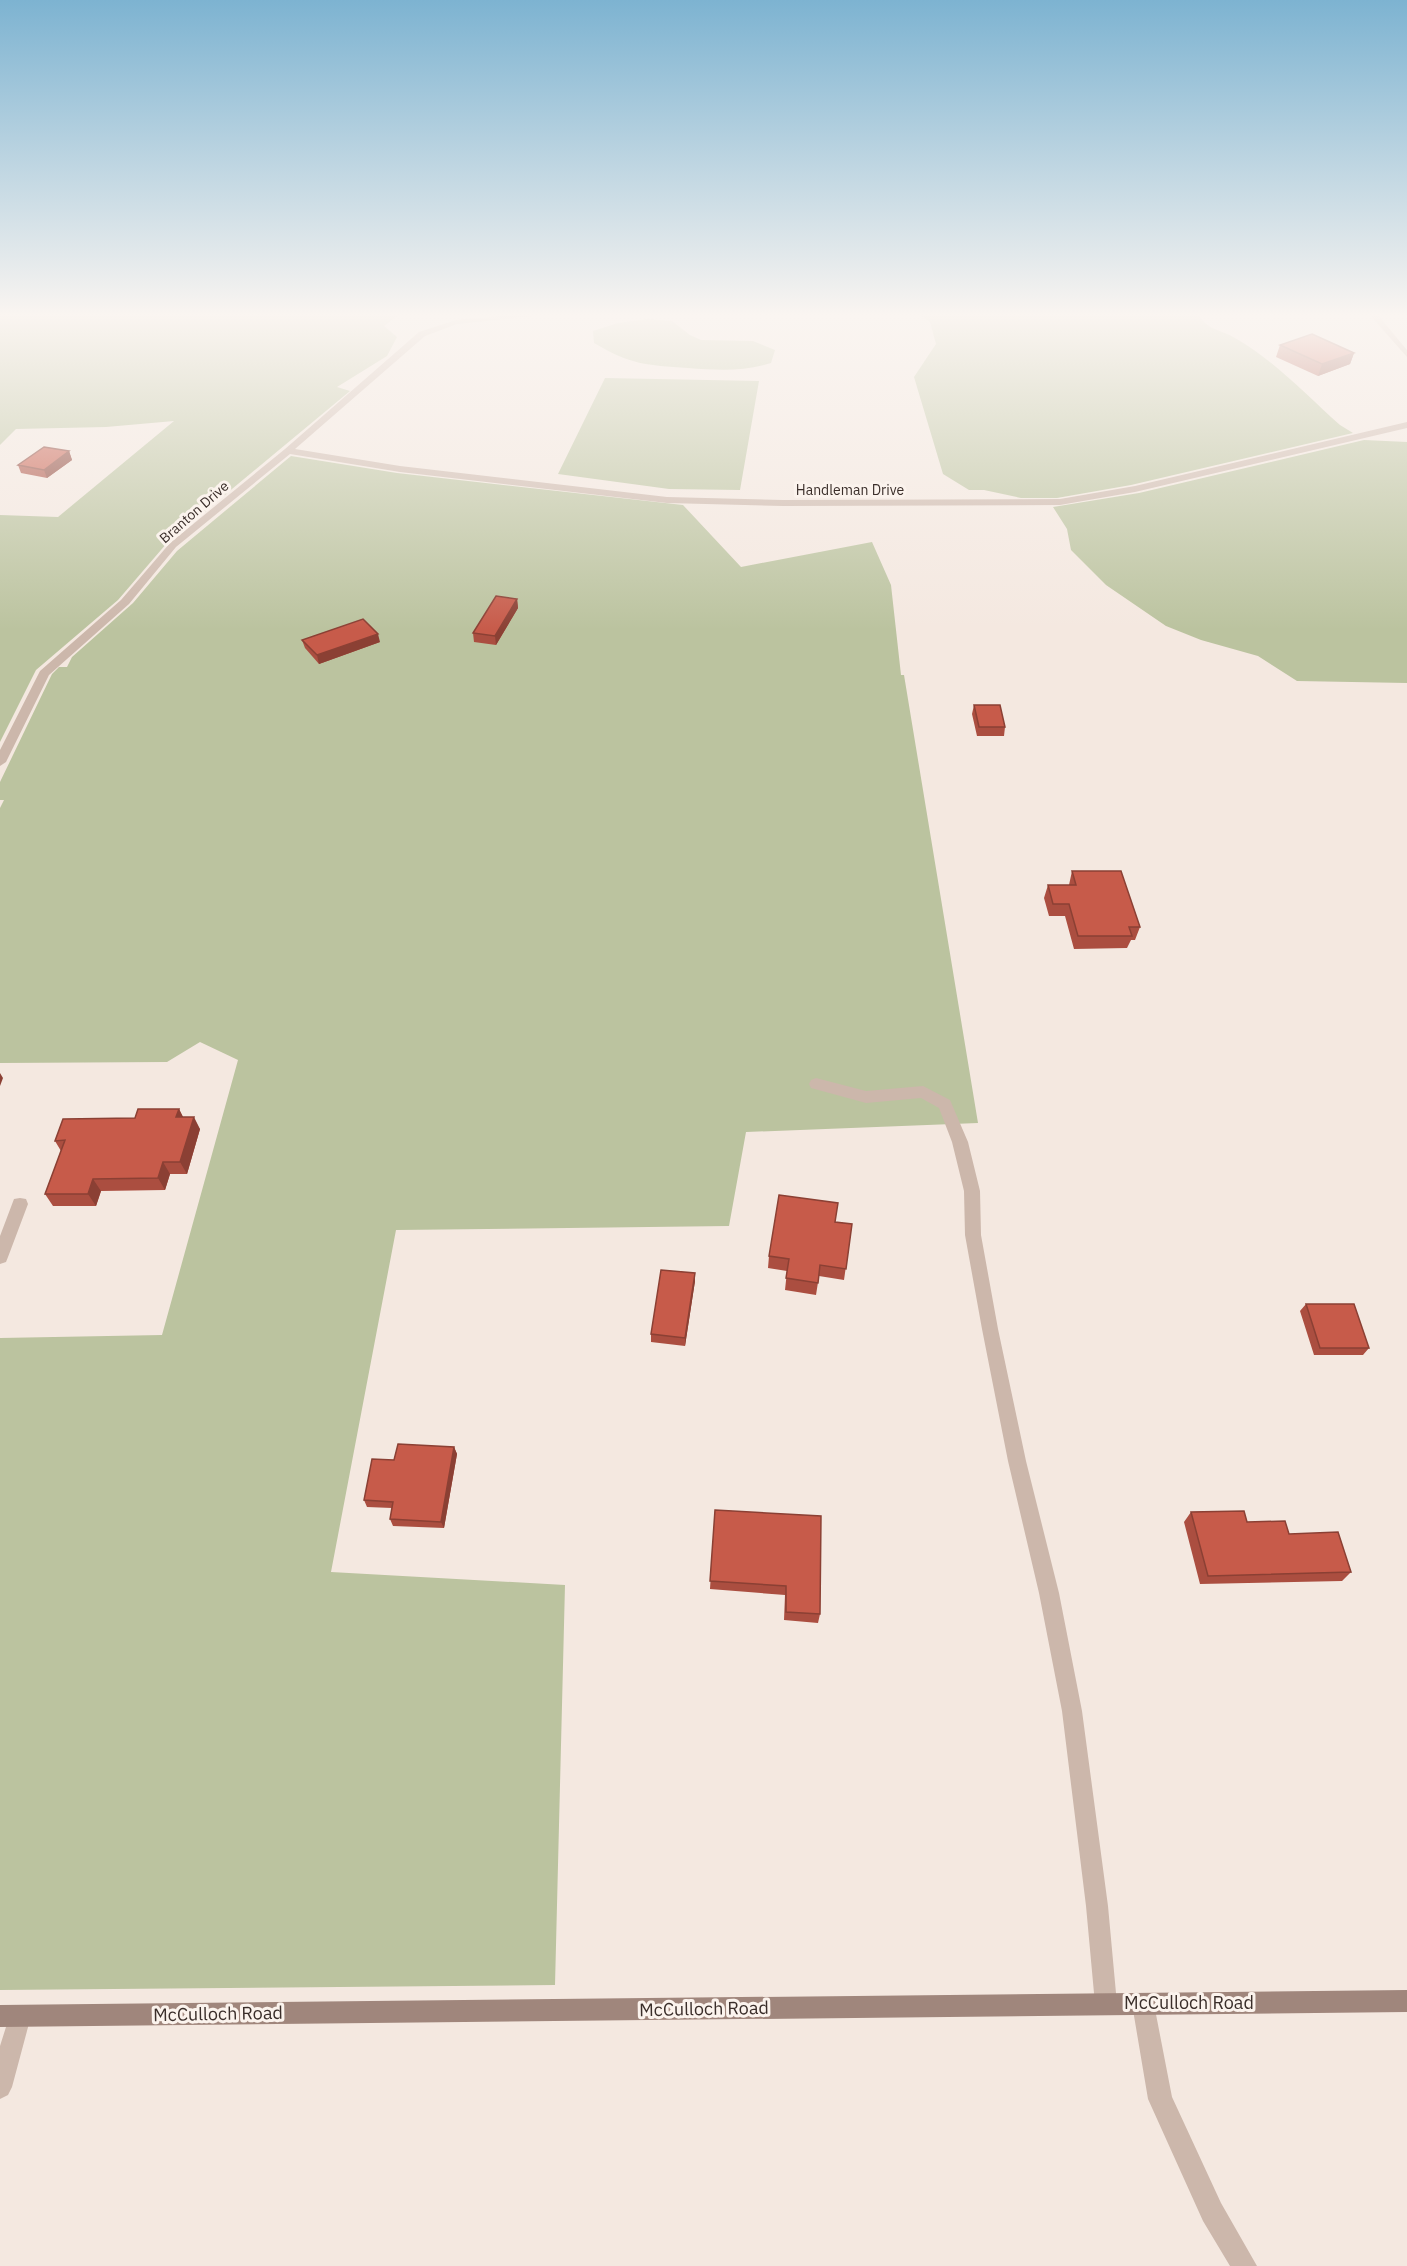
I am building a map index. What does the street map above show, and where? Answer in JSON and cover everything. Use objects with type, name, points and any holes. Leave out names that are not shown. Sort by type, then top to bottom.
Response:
[{"type":"street","name":"Branton Drive","points":[[0,762],[44,672],[125,602],[173,545],[325,419]]},
{"type":"street","name":"Handleman Drive","points":[[288,451],[400,469],[667,500],[783,503],[1060,502],[1135,489],[1407,425]]},
{"type":"street","points":[[816,1084],[866,1096],[923,1092],[945,1104],[960,1142],[972,1191],[973,1235],[990,1329],[1017,1461],[1049,1593],[1072,1711],[1098,1906],[1106,2004]]},
{"type":"street","points":[[0,1257],[20,1204]]},
{"type":"street","name":"McCulloch Road","points":[[10,2016],[1407,2001]]},
{"type":"street","points":[[1143,2004],[1160,2099],[1212,2212],[1244,2266]]},
{"type":"street","points":[[0,2086],[10,2016]]},
{"type":"green space","points":[[0,419],[317,419],[167,543],[118,600],[36,670],[0,742],[0,515],[58,517],[174,421],[106,427],[16,429],[0,445]]},
{"type":"green space","points":[[585,419],[752,419],[740,490],[669,489],[558,474]]},
{"type":"green space","points":[[926,419],[1333,419],[1353,433],[1131,485],[1057,498],[1021,498],[984,490],[969,490],[943,474]]},
{"type":"green space","points":[[1364,440],[1407,442],[1407,683],[1297,681],[1258,656],[1201,640],[1166,626],[1106,585],[1071,550],[1067,529],[1053,507],[1139,493]]},
{"type":"green space","points":[[291,456],[397,473],[683,505],[741,567],[872,542],[891,585],[901,675],[904,675],[978,1123],[746,1132],[729,1226],[396,1230],[331,1572],[565,1585],[555,1985],[0,1990],[0,1338],[162,1335],[238,1060],[200,1042],[167,1062],[0,1063],[0,808],[4,800],[0,800],[0,782],[52,674],[59,667],[67,667],[72,657],[133,603],[177,551]]},
{"type":"building","points":[[44,447],[69,451],[44,470],[18,465]]},
{"type":"building","points":[[496,596],[517,599],[495,636],[473,633]]},
{"type":"building","points":[[363,619],[378,634],[317,655],[302,640]]},
{"type":"building","points":[[974,705],[1000,705],[1005,727],[979,727]]},
{"type":"building","points":[[1072,871],[1121,871],[1140,927],[1129,927],[1132,936],[1078,936],[1069,904],[1053,904],[1048,885],[1076,885]]},
{"type":"building","points":[[138,1109],[179,1109],[176,1117],[194,1117],[180,1162],[163,1162],[158,1178],[93,1179],[88,1194],[45,1194],[65,1140],[55,1141],[63,1119],[135,1118]]},
{"type":"building","points":[[779,1195],[838,1203],[835,1222],[852,1224],[846,1269],[820,1265],[818,1283],[786,1278],[789,1259],[769,1256]]},
{"type":"building","points":[[661,1270],[695,1273],[685,1338],[651,1334]]},
{"type":"building","points":[[1306,1304],[1354,1304],[1369,1348],[1320,1348]]},
{"type":"building","points":[[398,1444],[454,1447],[441,1522],[390,1519],[393,1502],[364,1500],[372,1459],[394,1460]]},
{"type":"building","points":[[715,1510],[821,1516],[820,1614],[786,1612],[786,1586],[710,1581]]},
{"type":"building","points":[[1244,1511],[1247,1522],[1285,1521],[1289,1534],[1338,1532],[1351,1572],[1208,1576],[1191,1512]]}]
